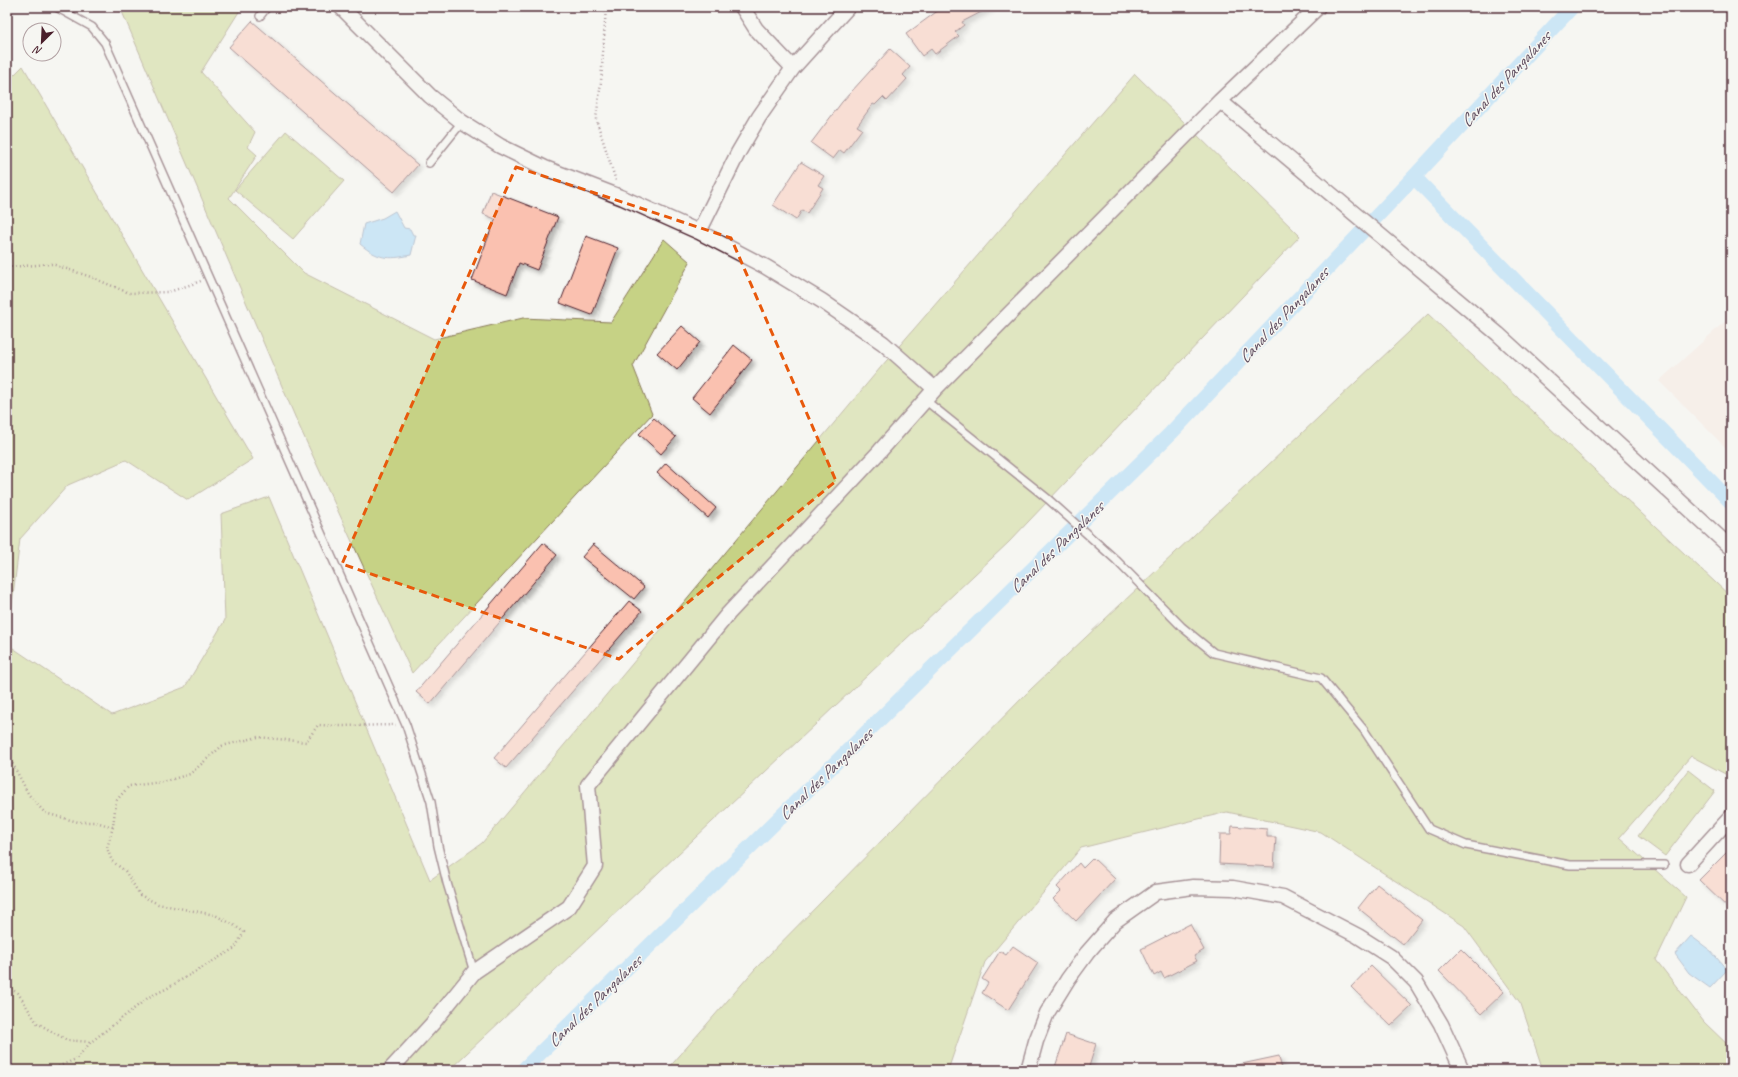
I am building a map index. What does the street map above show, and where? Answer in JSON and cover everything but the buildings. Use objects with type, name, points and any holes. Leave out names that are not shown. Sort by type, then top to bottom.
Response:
[{"type":"street","points":[[341,7],[430,96],[462,122],[500,146],[545,168],[623,198],[699,232],[766,267],[883,343],[935,389]]},
{"type":"street","points":[[742,7],[756,29],[793,68]]},
{"type":"street","points":[[699,232],[738,153],[759,117],[793,68],[848,7]]},
{"type":"street","points":[[390,1070],[433,1023],[474,972],[569,907],[595,866],[588,785],[728,614],[880,451],[935,389],[1220,101],[1318,7]]},
{"type":"street","points":[[1220,101],[1498,334],[1731,548]]},
{"type":"street","points":[[1688,864],[1731,817]]},
{"type":"street","points":[[1028,1070],[1036,1040],[1047,1013],[1068,979],[1087,953],[1115,921],[1156,892],[1193,887],[1233,888],[1283,897],[1358,936],[1391,957],[1416,982],[1441,1024],[1462,1070]]},
{"type":"lane","points":[[56,7],[92,27],[105,43],[406,725],[431,802],[438,846],[447,883],[474,972]]},
{"type":"lane","points":[[260,16],[267,7]]},
{"type":"lane","points":[[429,163],[462,122]]},
{"type":"lane","points":[[925,400],[1048,499],[1116,560],[1182,627],[1214,653],[1321,678],[1364,730],[1429,829],[1466,845],[1570,865],[1664,865]]},
{"type":"path","points":[[606,7],[601,82],[596,119],[612,173],[623,198]]},
{"type":"path","points":[[7,268],[52,264],[91,277],[129,293],[169,292],[209,279]]},
{"type":"path","points":[[51,1070],[76,1059],[91,1042],[149,997],[166,990],[235,948],[244,932],[215,915],[158,904],[140,895],[125,871],[112,861],[107,848],[113,828],[116,801],[129,786],[163,782],[190,774],[222,746],[258,737],[306,742],[318,725],[406,725]]},
{"type":"path","points":[[7,753],[29,795],[45,813],[78,822],[96,822],[113,828]]},
{"type":"path","points":[[7,987],[18,993],[37,1023],[67,1040],[91,1042]]},
{"type":"highlighted area","points":[[516,167],[731,238],[836,481],[619,659],[342,564]]},
{"type":"shaded area","points":[[1731,316],[1731,453],[1659,381]]},
{"type":"green space","points":[[120,7],[242,7],[201,72],[255,132],[248,147],[257,155],[229,198],[304,273],[434,339],[523,318],[611,322],[664,239],[690,262],[633,366],[652,414],[412,673],[296,419]]},
{"type":"green space","points":[[23,66],[253,459],[188,500],[126,460],[68,485],[20,539],[7,644],[7,82]]},
{"type":"green space","points":[[1135,74],[1300,236],[1009,542],[449,1070],[7,1070],[7,644],[112,715],[185,687],[225,620],[221,514],[269,497],[430,880],[482,843],[881,367]]},
{"type":"green space","points":[[286,131],[344,181],[293,239],[235,190]]},
{"type":"green space","points":[[1428,314],[1731,597],[1731,777],[1691,756],[1619,838],[1686,897],[1656,960],[1704,1022],[1731,1048],[1731,1070],[1543,1070],[1521,1004],[1464,926],[1321,832],[1227,812],[1081,848],[985,962],[948,1070],[667,1070],[755,969],[1031,689]]},
{"type":"green space","points":[[1688,770],[1715,791],[1665,856],[1638,836]]},
{"type":"water","points":[[395,211],[404,228],[410,229],[413,235],[416,235],[411,255],[396,258],[384,257],[372,253],[360,244],[364,224],[383,218]]},
{"type":"water","points":[[1691,936],[1711,951],[1727,970],[1710,988],[1689,973],[1675,954]]},
{"type":"waterway","name":"Canal des Pangalanes","points":[[523,1070],[1171,433],[1414,177],[1572,7]]},
{"type":"waterway","points":[[1414,177],[1731,502]]}]
